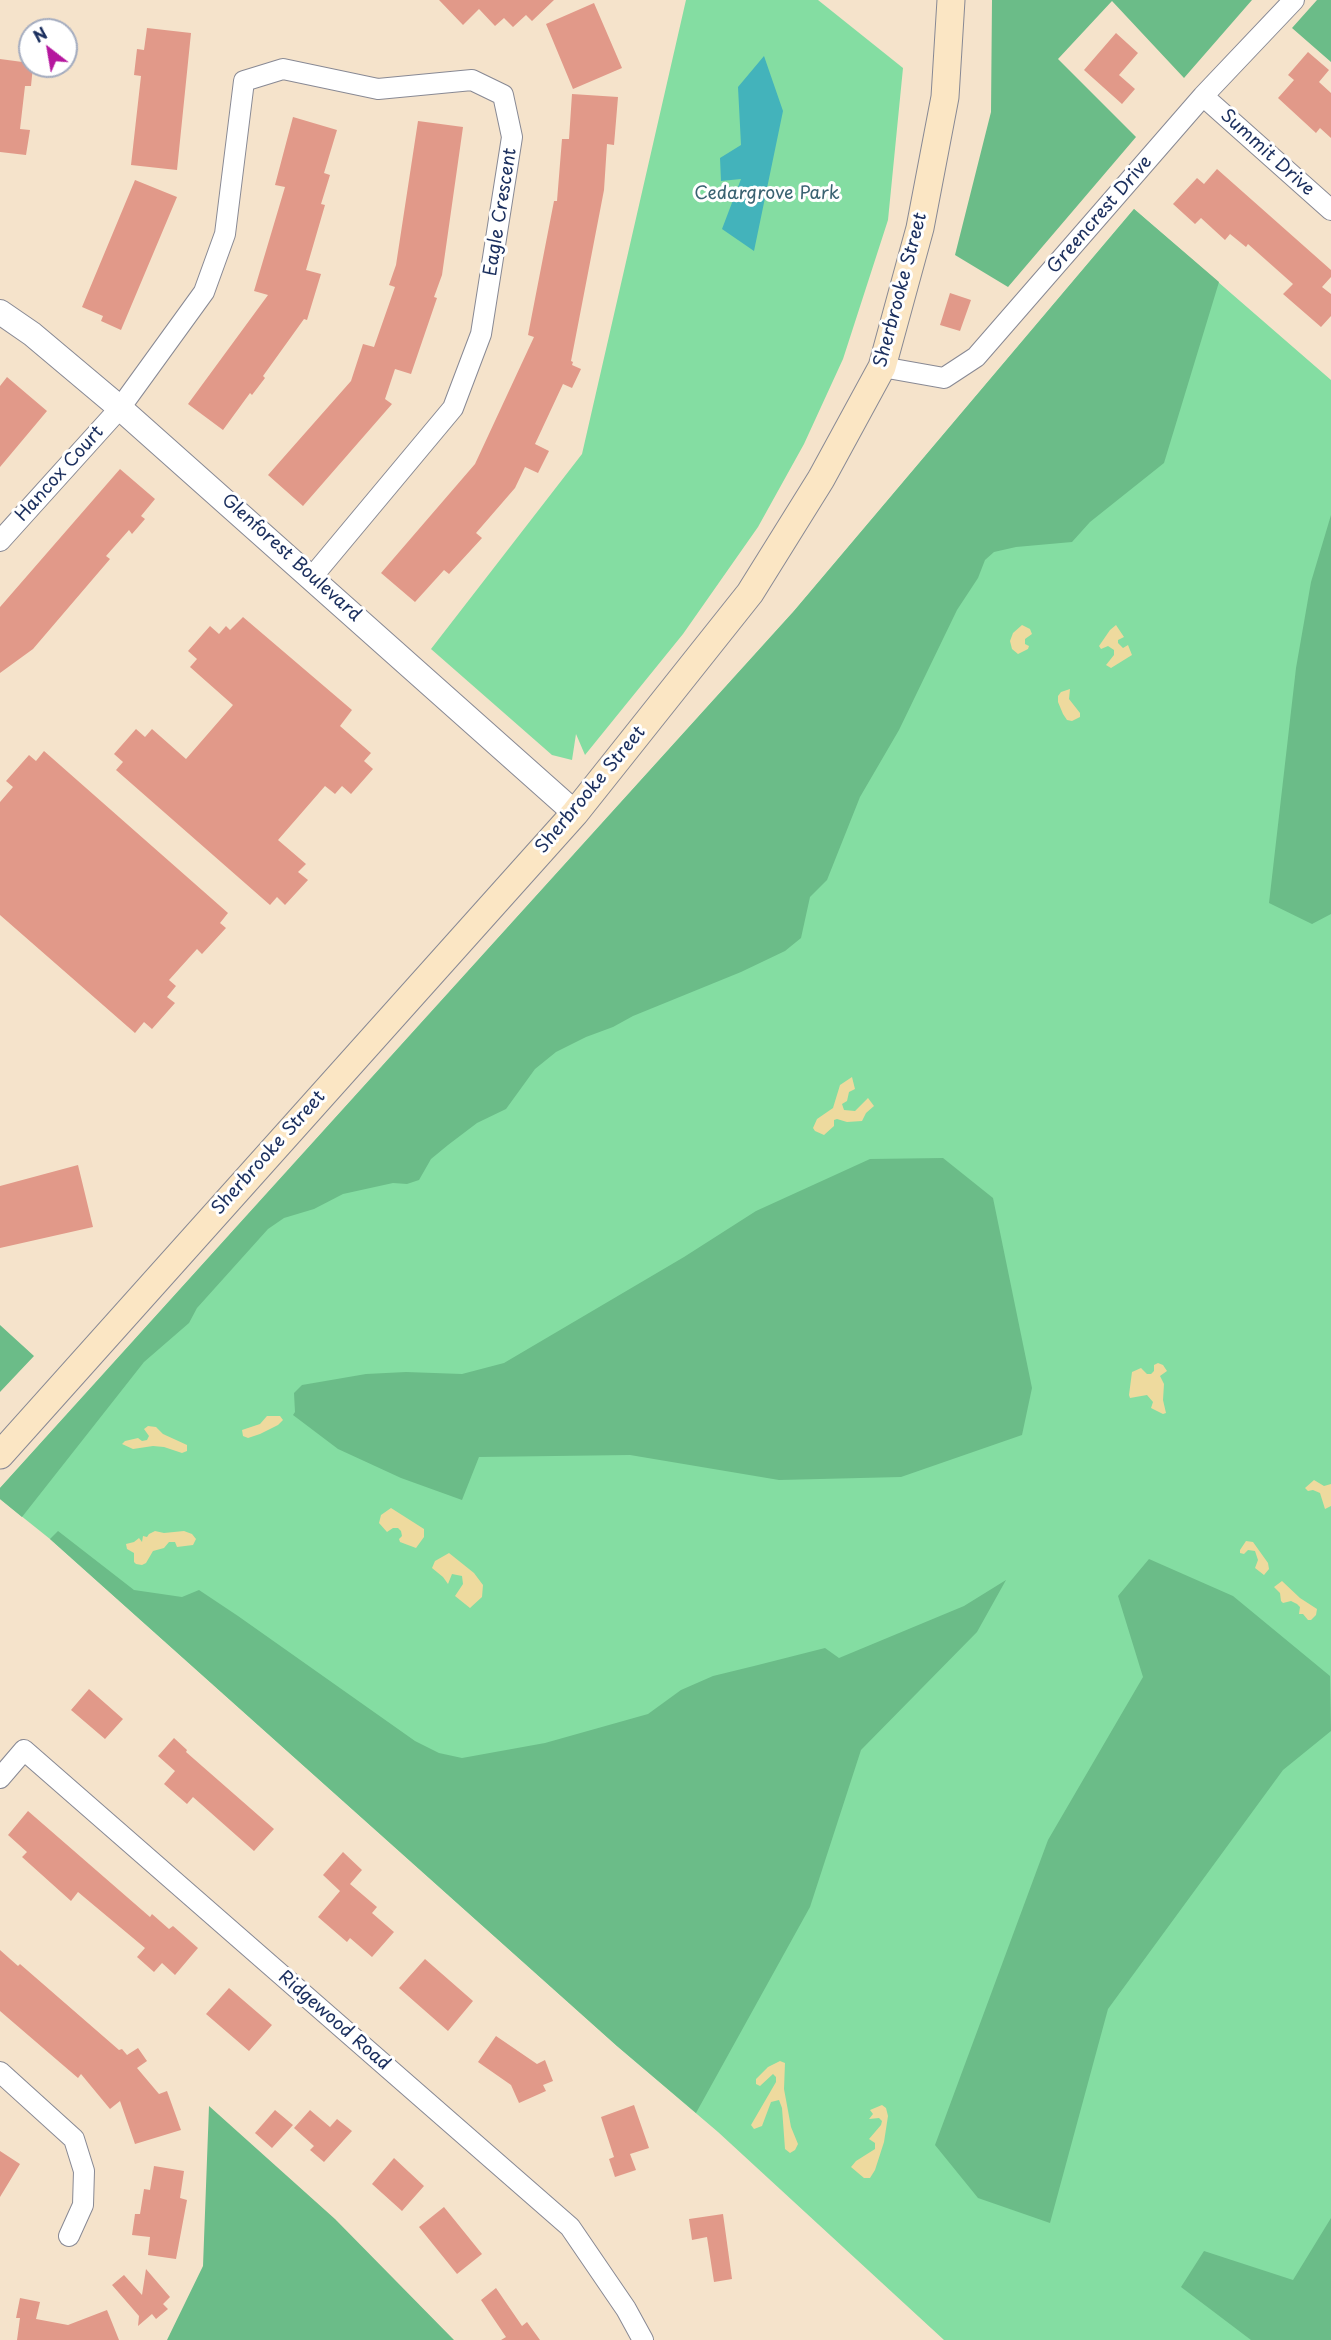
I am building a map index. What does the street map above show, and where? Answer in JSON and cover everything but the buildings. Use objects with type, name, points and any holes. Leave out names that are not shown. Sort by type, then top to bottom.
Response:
[{"type":"main road","name":"Sherbrooke Street","points":[[0,1455],[575,813],[750,593],[821,479],[882,367],[922,217],[945,97],[951,0]]},
{"type":"street","name":"Greencrest Drive","points":[[882,367],[944,378],[976,357],[1203,96],[1294,0]]},
{"type":"street","name":"Eagle Crescent","points":[[120,408],[204,292],[225,234],[244,81],[283,69],[378,89],[472,80],[503,95],[512,136],[497,238],[481,334],[453,408],[312,577]]},
{"type":"street","name":"Summit Drive","points":[[1203,96],[1331,210]]},
{"type":"street","name":"Glenforest Boulevard","points":[[0,312],[32,334],[120,408],[575,813]]},
{"type":"street","name":"Hancox Court","points":[[0,540],[120,408]]},
{"type":"street","name":"Ridgewood Road","points":[[0,1778],[24,1750],[570,2227],[626,2309],[643,2340]]},
{"type":"street","points":[[0,2072],[74,2139],[84,2171],[82,2205],[69,2236]]},
{"type":"green space","name":"Cedargrove Park","points":[[686,0],[818,0],[903,68],[888,220],[843,359],[804,444],[758,527],[683,634],[585,755],[576,734],[572,760],[552,755],[431,649],[582,454]]},
{"type":"green space","points":[[992,0],[1252,0],[1184,78],[1112,1],[1058,59],[1136,137],[1008,287],[955,255],[991,112]]},
{"type":"green space","points":[[1317,0],[1331,0],[1331,62],[1292,28]]},
{"type":"green space","points":[[1134,209],[1331,380],[1331,2340],[944,2340],[718,2132],[617,2046],[50,1539],[0,1499],[0,1488],[794,611]]},
{"type":"green space","points":[[1134,209],[1219,282],[1164,463],[1090,522],[1072,542],[1016,547],[994,552],[985,560],[978,578],[957,610],[899,730],[860,797],[827,880],[810,897],[801,938],[785,951],[741,972],[633,1016],[556,1052],[535,1069],[506,1109],[477,1123],[448,1145],[431,1159],[419,1180],[343,1194],[314,1209],[284,1218],[268,1229],[197,1308],[189,1323],[144,1362],[22,1517],[0,1499],[0,1488],[794,611]]},
{"type":"green space","points":[[1331,515],[1331,914],[1312,924],[1269,903],[1296,668],[1311,582]]},
{"type":"green space","points":[[943,1158],[993,1198],[1032,1388],[1022,1435],[901,1477],[779,1480],[630,1455],[479,1457],[462,1500],[401,1478],[338,1449],[293,1415],[295,1412],[294,1393],[302,1385],[366,1374],[406,1372],[462,1374],[504,1363],[684,1257],[756,1211],[870,1159]]},
{"type":"green space","points":[[0,1325],[34,1356],[0,1392]]},
{"type":"green space","points":[[58,1531],[134,1590],[182,1597],[199,1590],[415,1741],[439,1753],[462,1758],[545,1743],[648,1714],[681,1690],[713,1676],[825,1648],[839,1658],[964,1606],[1006,1580],[977,1632],[861,1750],[810,1907],[696,2113],[617,2046],[50,1539]]},
{"type":"green space","points":[[1149,1559],[1233,1596],[1330,1676],[1331,1731],[1283,1770],[1108,2009],[1050,2223],[978,2198],[935,2145],[1048,1840],[1143,1677],[1118,1596]]},
{"type":"green space","points":[[209,2106],[335,2219],[454,2340],[167,2340],[203,2266]]},
{"type":"green space","points":[[1331,2218],[1331,2340],[1251,2340],[1181,2287],[1204,2251],[1293,2280]]},
{"type":"sand","points":[[1022,625],[1030,629],[1032,634],[1025,639],[1025,644],[1029,646],[1028,649],[1018,654],[1012,649],[1010,641],[1013,633]]},
{"type":"sand","points":[[1116,625],[1124,637],[1118,640],[1118,643],[1123,648],[1128,645],[1132,655],[1111,668],[1106,665],[1114,655],[1114,650],[1108,646],[1101,649],[1099,646]]},
{"type":"sand","points":[[1070,689],[1069,699],[1080,713],[1080,717],[1072,721],[1067,720],[1058,702],[1061,692]]},
{"type":"sand","points":[[852,1077],[855,1089],[849,1092],[847,1101],[842,1104],[844,1110],[855,1111],[868,1098],[874,1106],[866,1113],[862,1121],[847,1122],[837,1119],[834,1120],[834,1126],[824,1135],[815,1131],[813,1128],[817,1119],[833,1108],[840,1085]]},
{"type":"sand","points":[[1158,1363],[1163,1365],[1167,1371],[1160,1376],[1164,1384],[1163,1400],[1166,1413],[1163,1414],[1151,1408],[1153,1402],[1147,1395],[1130,1398],[1129,1395],[1132,1372],[1141,1368],[1147,1374],[1151,1374],[1154,1371],[1154,1365]]},
{"type":"sand","points":[[267,1416],[280,1416],[283,1420],[260,1434],[248,1438],[243,1436],[242,1430],[260,1424]]},
{"type":"sand","points":[[148,1426],[156,1427],[163,1434],[187,1445],[187,1451],[182,1453],[153,1446],[133,1449],[122,1444],[138,1438],[142,1441],[147,1440],[149,1436],[144,1429]]},
{"type":"sand","points":[[1314,1480],[1324,1486],[1331,1484],[1331,1506],[1325,1509],[1320,1493],[1313,1490],[1308,1491],[1305,1488]]},
{"type":"sand","points":[[391,1508],[424,1529],[424,1537],[416,1548],[400,1542],[399,1539],[402,1536],[398,1528],[387,1532],[379,1523],[381,1515]]},
{"type":"sand","points":[[155,1531],[164,1533],[184,1531],[192,1534],[196,1539],[193,1545],[177,1547],[175,1542],[169,1542],[164,1548],[153,1551],[146,1563],[136,1564],[134,1553],[127,1549],[126,1544],[139,1538],[142,1542],[143,1536],[147,1537]]},
{"type":"sand","points":[[1246,1541],[1253,1542],[1268,1563],[1269,1569],[1264,1575],[1255,1568],[1258,1560],[1255,1551],[1248,1550],[1244,1554],[1240,1553]]},
{"type":"sand","points":[[449,1553],[474,1573],[483,1585],[482,1597],[470,1608],[455,1596],[463,1584],[462,1576],[452,1574],[448,1584],[432,1568],[435,1561]]},
{"type":"sand","points":[[1282,1581],[1300,1598],[1317,1609],[1316,1615],[1311,1620],[1299,1614],[1300,1607],[1297,1604],[1291,1601],[1283,1603],[1281,1601],[1280,1593],[1274,1587]]},
{"type":"sand","points":[[780,2061],[785,2063],[784,2089],[791,2127],[798,2144],[790,2153],[785,2149],[782,2108],[779,2100],[771,2102],[762,2126],[754,2129],[751,2125],[776,2082],[773,2074],[760,2086],[756,2084],[756,2079],[768,2067]]},
{"type":"sand","points":[[882,2105],[886,2108],[888,2116],[884,2142],[875,2170],[870,2178],[864,2178],[851,2167],[875,2149],[875,2143],[869,2139],[882,2121],[879,2118],[869,2119],[873,2114],[870,2110]]},
{"type":"water","points":[[764,56],[783,111],[754,251],[722,229],[741,179],[721,181],[720,158],[741,145],[738,87]]}]
